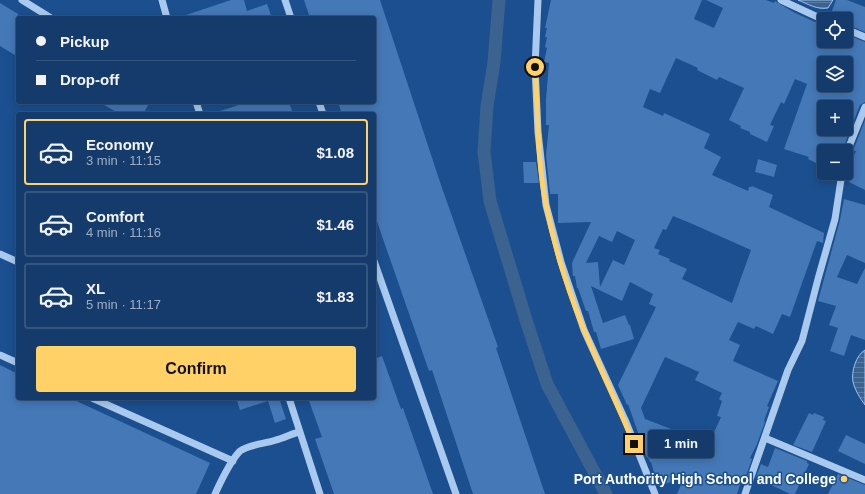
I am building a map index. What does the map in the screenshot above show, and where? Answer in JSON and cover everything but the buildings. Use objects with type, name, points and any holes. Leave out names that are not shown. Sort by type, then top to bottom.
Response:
[{"type":"street","points":[[22,0],[48,16]]},
{"type":"street","points":[[162,0],[166,16]]},
{"type":"street","points":[[285,0],[290,16]]},
{"type":"street","points":[[538,0],[535,60],[538,132],[546,205],[561,262],[584,330],[626,422],[655,494]]},
{"type":"street","points":[[781,0],[817,17]]},
{"type":"street","points":[[853,32],[865,37]]},
{"type":"street","points":[[850,144],[865,107]]},
{"type":"street","points":[[745,494],[788,370],[802,341],[835,219],[841,180]]},
{"type":"street","points":[[0,254],[16,261]]},
{"type":"street","points":[[376,267],[456,494]]},
{"type":"street","points":[[0,355],[16,363]]},
{"type":"street","points":[[96,400],[233,461]]},
{"type":"street","points":[[290,400],[320,494]]},
{"type":"street","points":[[215,494],[240,451],[299,432]]},
{"type":"street","points":[[765,438],[865,480]]},
{"type":"water","points":[[798,0],[833,0],[828,8],[820,8]]},
{"type":"water","points":[[865,350],[865,405],[856,391],[853,378],[857,360]]},
{"type":"waterway","points":[[499,0],[494,62],[487,106],[484,152],[490,201],[547,384],[606,494]]},
{"type":"place","name":"Port Authority High School and College","points":[[844,479]]},
{"type":"route","points":[[535,67],[538,132],[546,205],[561,262],[584,330],[634,444]]}]
